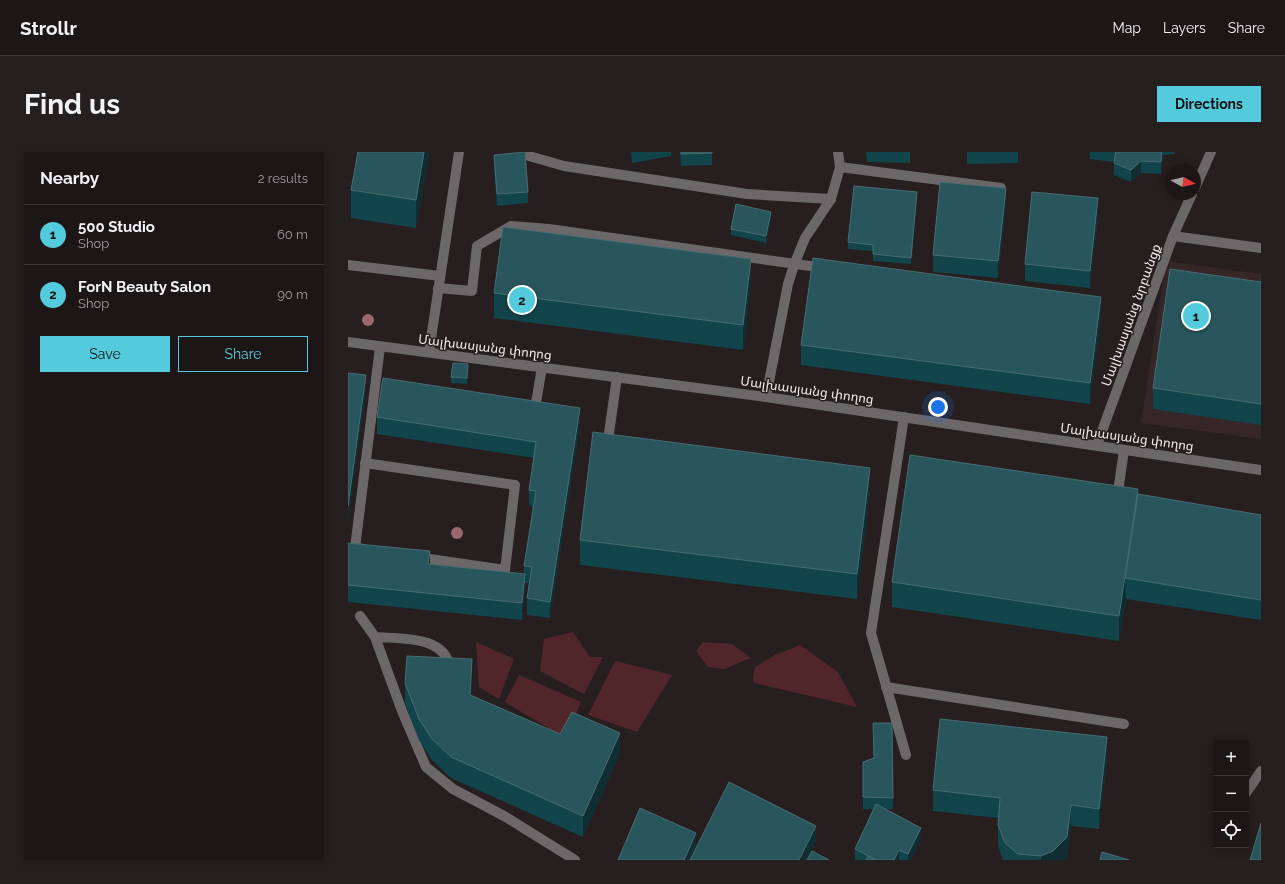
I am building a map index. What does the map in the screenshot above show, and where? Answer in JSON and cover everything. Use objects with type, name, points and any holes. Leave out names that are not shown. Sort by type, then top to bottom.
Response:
[{"type":"street","points":[[429,352],[459,152]]},
{"type":"street","points":[[766,397],[788,284],[805,238],[831,199],[840,167],[838,152]]},
{"type":"street","points":[[1201,175],[1212,152]]},
{"type":"street","points":[[530,156],[564,166],[746,194],[831,199]]},
{"type":"street","points":[[840,167],[1001,188]]},
{"type":"street","name":"Մալխասյանց նրբանցք","points":[[1097,445],[1173,236],[1189,200]]},
{"type":"street","points":[[438,288],[472,291],[477,246],[511,226],[556,230],[794,265],[832,269]]},
{"type":"street","points":[[1173,236],[1261,248]]},
{"type":"street","points":[[348,265],[440,276]]},
{"type":"street","name":"Մալխասյանց փողոց","points":[[348,342],[766,397],[1261,470]]},
{"type":"street","points":[[371,550],[355,548],[380,347]]},
{"type":"street","points":[[534,418],[542,367]]},
{"type":"street","points":[[605,459],[617,377]]},
{"type":"street","points":[[904,417],[871,634],[906,755]]},
{"type":"street","points":[[1116,511],[1124,450]]},
{"type":"street","points":[[366,463],[515,485],[505,570],[402,555]]},
{"type":"street","points":[[360,616],[375,637],[402,711],[426,767],[453,789],[504,816],[575,860]]},
{"type":"street","points":[[375,637],[431,643],[442,651],[449,664],[451,679]]},
{"type":"street","points":[[886,687],[1124,724]]},
{"type":"street","points":[[1249,789],[1261,771]]},
{"type":"shaded area","points":[[1166,261],[1261,274],[1261,439],[1141,423]]},
{"type":"shaded area","points":[[573,632],[590,657],[603,657],[584,694],[540,671],[544,639]]},
{"type":"shaded area","points":[[476,642],[514,659],[499,699],[479,687]]},
{"type":"shaded area","points":[[703,642],[732,644],[751,658],[724,669],[708,667],[696,651]]},
{"type":"shaded area","points":[[800,645],[838,672],[857,707],[754,683],[753,677],[755,667],[775,655]]},
{"type":"shaded area","points":[[615,661],[672,675],[637,732],[588,715]]},
{"type":"shaded area","points":[[519,675],[581,702],[565,738],[505,702]]},
{"type":"building","points":[[358,152],[424,152],[416,200],[351,190]]},
{"type":"building","points":[[525,152],[528,192],[497,194],[494,155]]},
{"type":"building","points":[[681,152],[712,152],[712,153],[681,154]]},
{"type":"building","points":[[1116,152],[1162,152],[1161,162],[1141,161],[1131,170],[1114,163]]},
{"type":"building","points":[[940,182],[1006,188],[998,261],[933,255]]},
{"type":"building","points":[[854,186],[917,192],[911,258],[873,254],[873,245],[848,242]]},
{"type":"building","points":[[1032,192],[1098,198],[1090,271],[1025,264]]},
{"type":"building","points":[[736,204],[771,212],[766,236],[731,229]]},
{"type":"building","points":[[503,227],[751,259],[743,325],[494,293]]},
{"type":"building","points":[[813,258],[1101,297],[1090,383],[801,345]]},
{"type":"building","points":[[1170,269],[1261,282],[1261,404],[1153,388]]},
{"type":"building","points":[[453,363],[468,364],[467,378],[451,377]]},
{"type":"building","points":[[348,373],[366,375],[348,506]]},
{"type":"building","points":[[383,378],[580,408],[550,602],[527,598],[532,567],[524,566],[536,491],[529,490],[536,442],[377,417]]},
{"type":"building","points":[[593,432],[870,468],[857,574],[580,540]]},
{"type":"building","points":[[910,455],[1138,489],[1119,616],[892,582]]},
{"type":"building","points":[[1138,494],[1261,515],[1261,600],[1125,578]]},
{"type":"building","points":[[348,543],[430,551],[428,564],[525,574],[522,603],[348,585]]},
{"type":"building","points":[[407,656],[472,659],[470,695],[560,734],[572,712],[620,733],[583,816],[451,757],[432,739],[419,719],[405,683]]},
{"type":"building","points":[[940,719],[1107,737],[1099,809],[1071,805],[1067,837],[1053,851],[1041,856],[1018,854],[1005,843],[998,825],[1000,798],[933,790]]},
{"type":"building","points":[[873,723],[892,723],[893,798],[863,797],[863,762],[874,758]]},
{"type":"building","points":[[729,782],[816,826],[799,860],[690,860]]},
{"type":"building","points":[[876,804],[921,828],[908,854],[899,850],[894,860],[876,860],[855,849]]},
{"type":"building","points":[[640,808],[696,833],[684,860],[618,860]]},
{"type":"building","points":[[1261,823],[1261,860],[1250,860]]},
{"type":"building","points":[[812,851],[829,860],[807,860]]},
{"type":"building","points":[[1102,852],[1129,860],[1100,860]]},
{"type":"building","points":[[868,856],[876,860],[866,860]]},
{"type":"place","name":"ForN Beauty Salon","points":[[522,300]]},
{"type":"place","name":"500 Studio","points":[[1196,316]]}]
